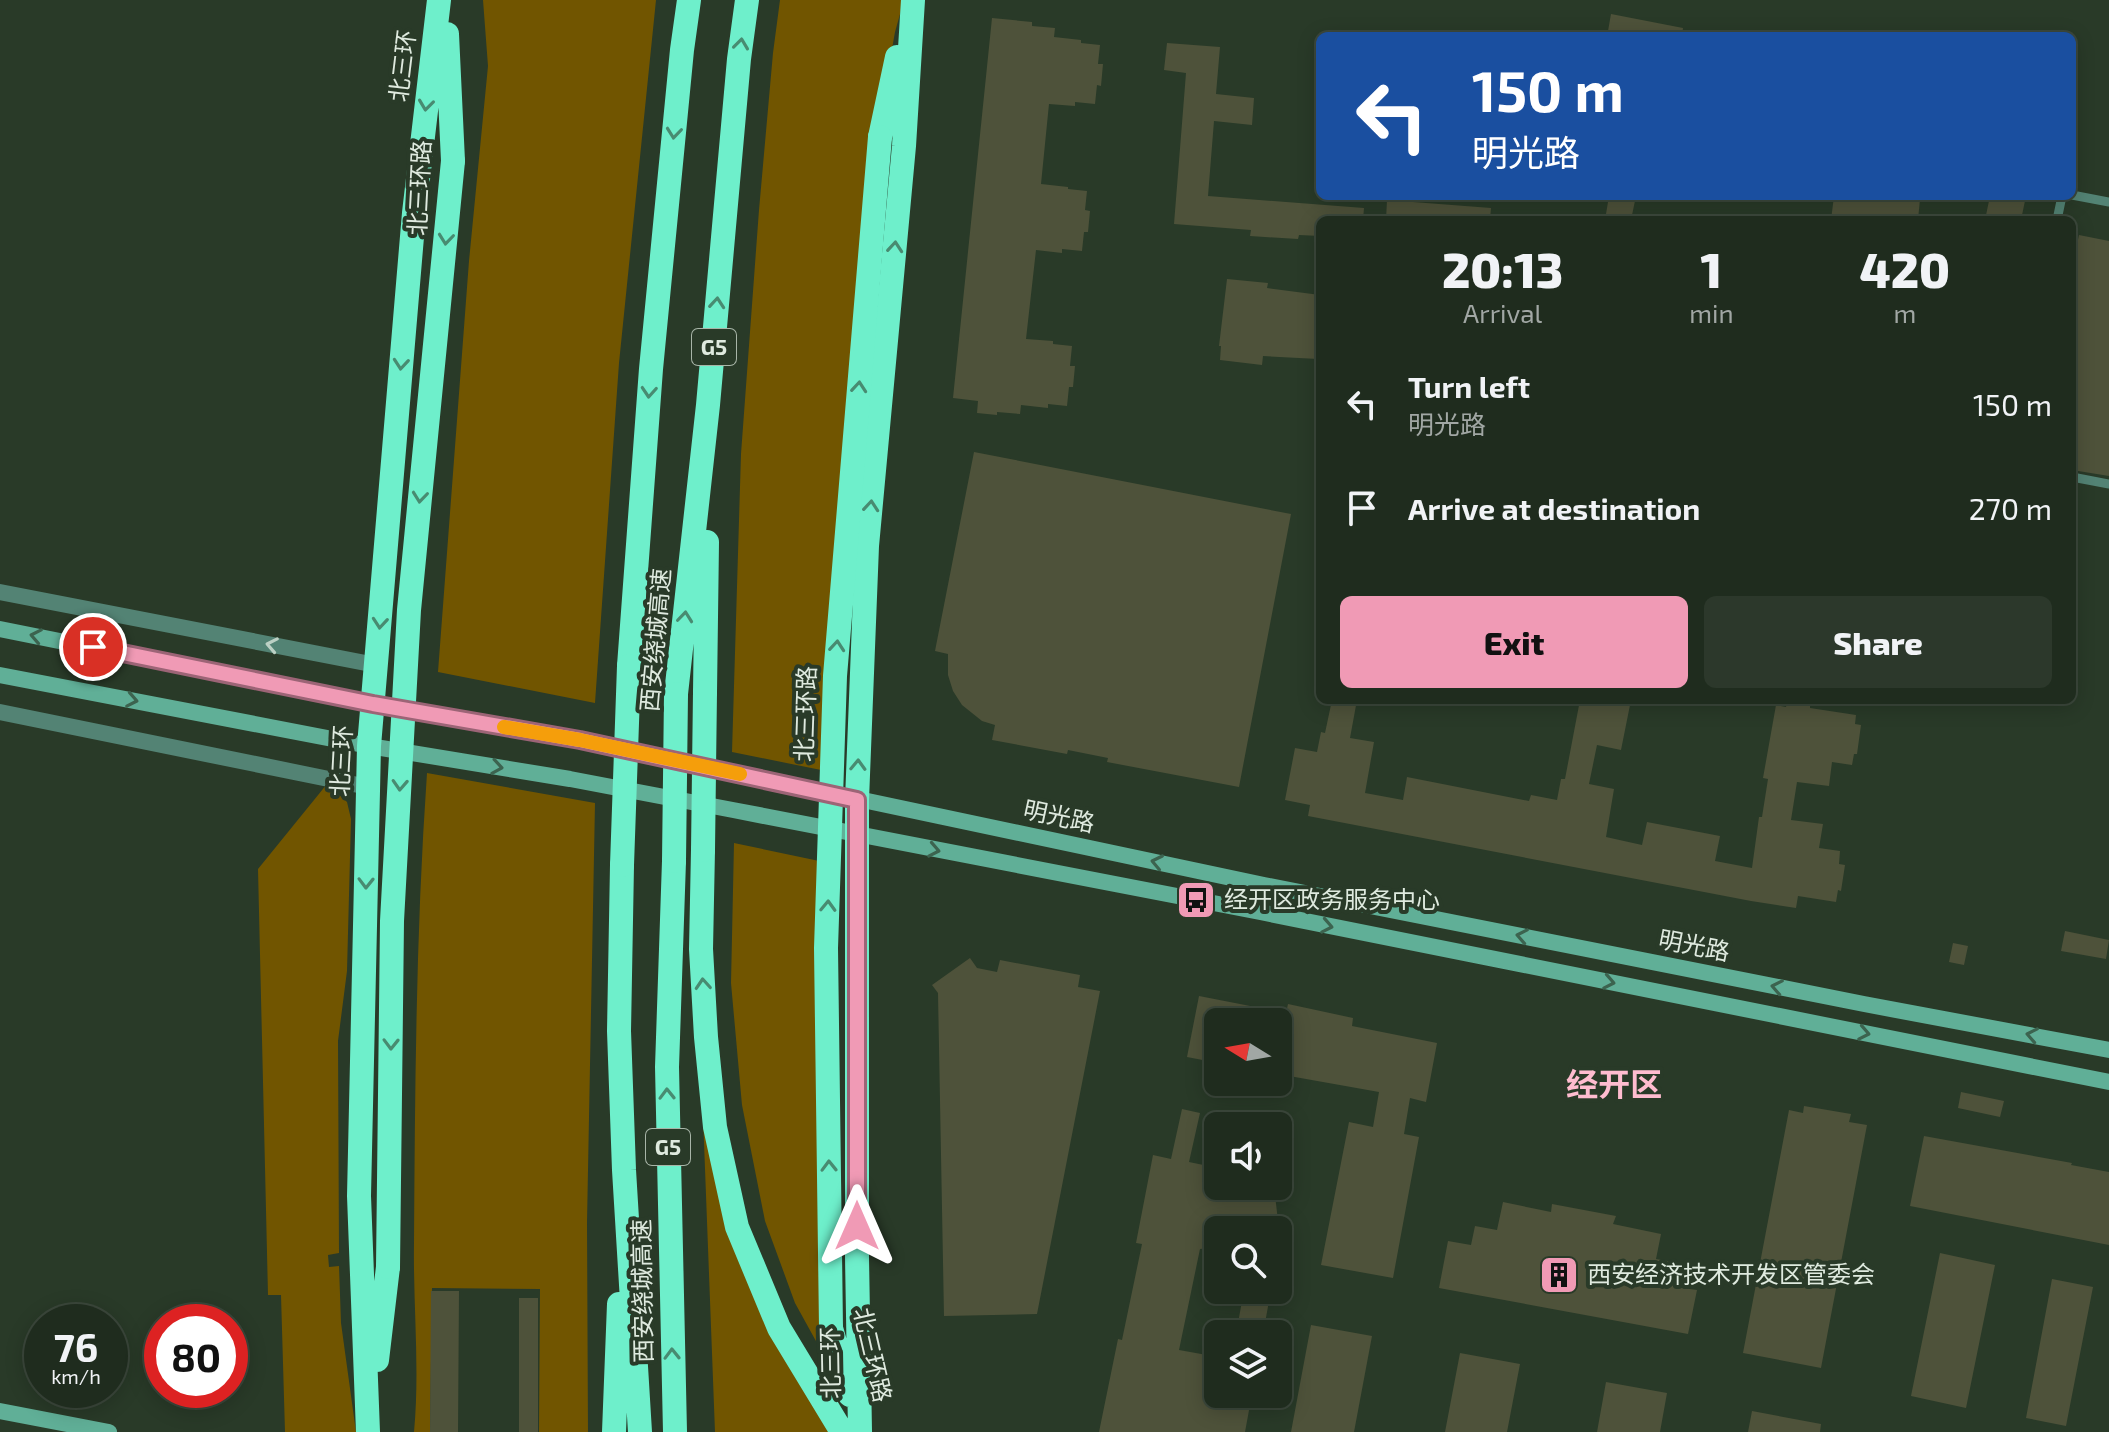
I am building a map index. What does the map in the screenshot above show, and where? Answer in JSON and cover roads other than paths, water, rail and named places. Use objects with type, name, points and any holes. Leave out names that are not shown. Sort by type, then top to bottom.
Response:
[{"type":"highway","name":"北三环路","points":[[368,1432],[388,1267],[392,921],[409,610],[453,161],[442,0]]},
{"type":"highway","name":"北三环","points":[[368,1432],[359,1196],[369,746],[414,213],[442,0]]},
{"type":"highway","name":"西安绕城高速","points":[[640,1432],[619,1031],[622,865],[629,666],[651,369],[689,0]]},
{"type":"highway","name":"西安绕城高速","points":[[675,1432],[667,1067],[676,694],[708,405],[747,0]]},
{"type":"highway","name":"北三环路","points":[[860,1432],[831,1328],[826,948],[835,676],[880,137],[911,0]]},
{"type":"highway","name":"北三环","points":[[860,1432],[857,800],[867,546],[904,146],[911,0]]},
{"type":"highway","points":[[708,405],[701,949],[715,1127],[737,1227],[779,1328],[842,1432]]},
{"type":"highway","points":[[614,1432],[624,1170]]},
{"type":"main road","name":"明光路","points":[[0,629],[373,704],[580,740],[1372,906],[2109,1050]]},
{"type":"main road","points":[[0,675],[369,746],[570,779],[1260,912],[2109,1082]]},
{"type":"main road","points":[[0,1411],[109,1432]]},
{"type":"street","points":[[0,592],[376,665]]},
{"type":"street","points":[[0,712],[368,787]]},
{"type":"lane","points":[[2076,196],[2109,202]]},
{"type":"lane","points":[[2076,478],[2109,484]]},
{"type":"place","name":"经开区政务服务中心","points":[[1196,900]]},
{"type":"place","name":"西安经济技术开发区管委会","points":[[1559,1275]]},
{"type":"district","name":"经开区","points":[[1614,1085]]}]
